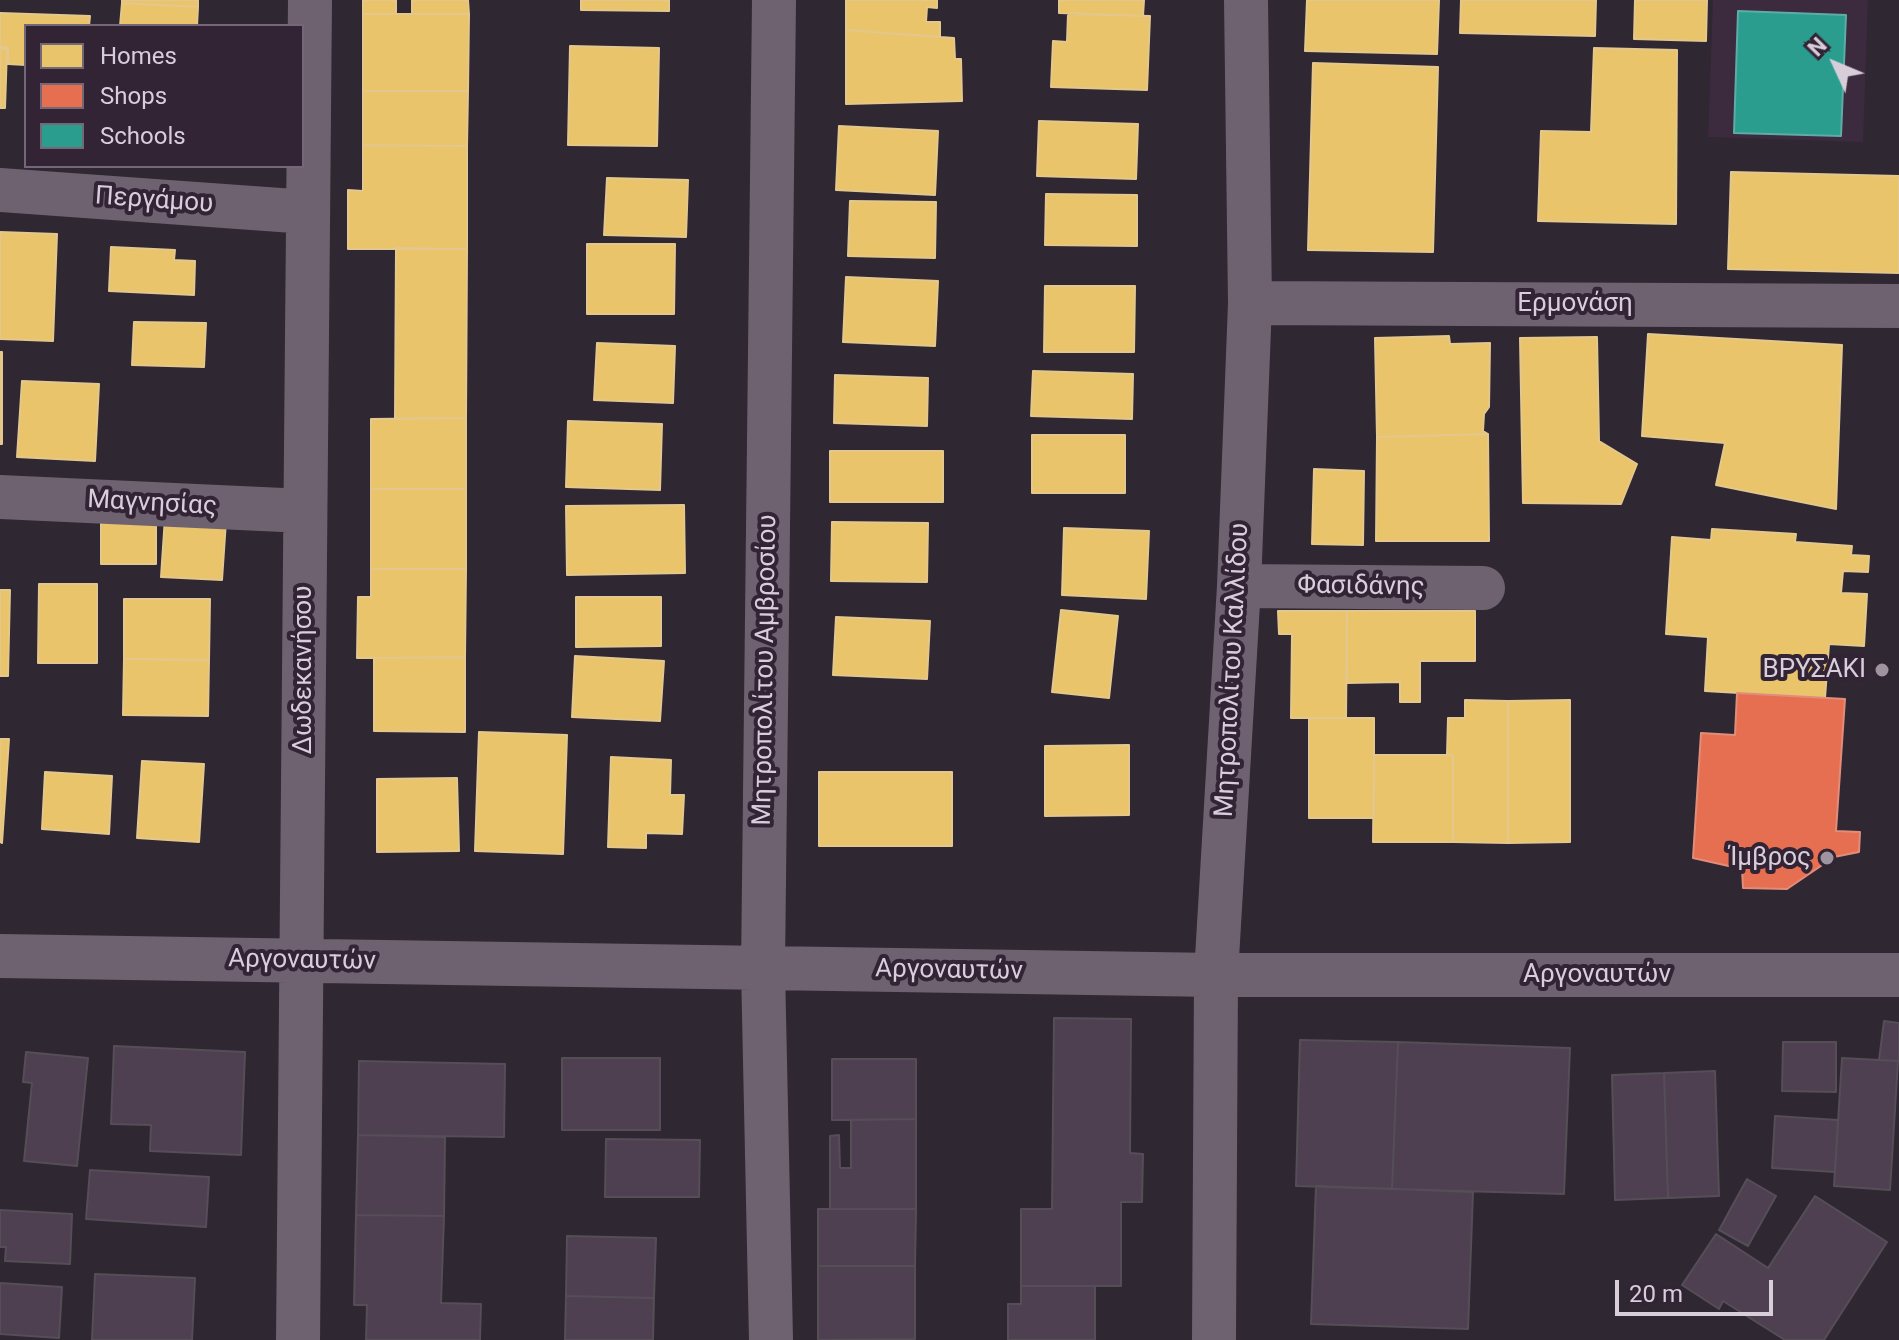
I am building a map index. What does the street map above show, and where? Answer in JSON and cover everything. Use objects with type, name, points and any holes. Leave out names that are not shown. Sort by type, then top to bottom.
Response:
[{"type":"street","name":"Δωδεκανήσου","points":[[298,1340],[310,0]]},
{"type":"street","name":"Μητροπολίτου Αμβροσίου","points":[[771,1340],[763,968],[774,0]]},
{"type":"street","name":"Μητροπολίτου Καλλίδου","points":[[1214,1340],[1216,975],[1239,586],[1250,303],[1246,0]]},
{"type":"street","name":"Περγάμου","points":[[0,190],[308,212]]},
{"type":"street","name":"Ερμονάση","points":[[1250,303],[1899,306]]},
{"type":"street","name":"Μαγνησίας","points":[[0,497],[305,511]]},
{"type":"street","name":"Φασιδάνης","points":[[1239,586],[1483,588]]},
{"type":"street","name":"Αργοναυτών","points":[[0,956],[1216,975],[1899,975]]},
{"type":"shaded area","points":[[1713,0],[1868,0],[1863,142],[1708,137]]},
{"type":"building: Homes","points":[[122,0],[198,0],[198,7],[122,3]]},
{"type":"building: Homes","points":[[363,0],[396,0],[396,14],[363,14]]},
{"type":"building: Homes","points":[[412,0],[468,0],[469,14],[412,14]]},
{"type":"building: Homes","points":[[581,0],[669,0],[669,11],[581,10]]},
{"type":"building: Homes","points":[[846,0],[937,0],[937,8],[927,7],[926,22],[940,22],[940,37],[846,30]]},
{"type":"building: Homes","points":[[1059,0],[1144,0],[1143,16],[1059,13]]},
{"type":"building: Homes","points":[[1307,0],[1439,0],[1437,54],[1305,51]]},
{"type":"building: Homes","points":[[1461,0],[1596,0],[1595,36],[1460,33]]},
{"type":"building: Homes","points":[[1635,0],[1707,0],[1706,41],[1634,39]]},
{"type":"building: Homes","points":[[122,3],[198,7],[197,24],[120,24]]},
{"type":"building: Homes","points":[[0,13],[90,16],[89,24],[24,24],[24,65],[8,64],[8,47],[0,47]]},
{"type":"building: Homes","points":[[363,14],[469,14],[468,91],[363,91]]},
{"type":"building: Homes","points":[[1068,14],[1150,16],[1147,90],[1051,87],[1053,41],[1067,42]]},
{"type":"building: Homes","points":[[846,30],[954,38],[955,59],[961,59],[962,101],[846,104]]},
{"type":"building: Homes","points":[[570,46],[659,48],[657,146],[568,145]]},
{"type":"building: Homes","points":[[1594,48],[1677,50],[1676,224],[1538,221],[1541,131],[1591,132]]},
{"type":"building: Homes","points":[[0,49],[7,49],[5,108],[0,108]]},
{"type":"building: Homes","points":[[1313,63],[1438,67],[1433,252],[1308,250]]},
{"type":"building: Homes","points":[[363,91],[468,91],[467,146],[363,145]]},
{"type":"building: Homes","points":[[1039,121],[1138,124],[1136,179],[1037,176]]},
{"type":"building: Homes","points":[[839,126],[938,131],[935,195],[836,190]]},
{"type":"building: Homes","points":[[363,145],[467,146],[467,249],[348,249],[348,190],[363,191]]},
{"type":"building: Homes","points":[[1731,172],[1899,176],[1899,273],[1728,269]]},
{"type":"building: Homes","points":[[607,178],[688,180],[686,237],[604,235]]},
{"type":"building: Homes","points":[[1046,194],[1137,195],[1137,246],[1045,245]]},
{"type":"building: Homes","points":[[850,201],[936,202],[935,258],[848,256]]},
{"type":"building: Homes","points":[[0,232],[57,234],[53,341],[0,339]]},
{"type":"building: Homes","points":[[587,244],[675,244],[674,314],[587,314]]},
{"type":"building: Homes","points":[[111,247],[175,250],[174,260],[195,261],[194,295],[109,291]]},
{"type":"building: Homes","points":[[396,248],[467,249],[466,418],[395,419]]},
{"type":"building: Homes","points":[[846,277],[938,281],[935,346],[843,342]]},
{"type":"building: Homes","points":[[1045,286],[1135,286],[1134,352],[1044,352]]},
{"type":"building: Homes","points":[[134,322],[206,323],[204,367],[132,365]]},
{"type":"building: Homes","points":[[1648,334],[1842,345],[1836,509],[1716,485],[1725,443],[1642,436]]},
{"type":"building: Homes","points":[[1449,336],[1450,344],[1490,343],[1489,407],[1484,414],[1483,431],[1488,434],[1377,437],[1375,338]]},
{"type":"building: Homes","points":[[1597,337],[1599,441],[1637,464],[1621,504],[1523,503],[1520,338]]},
{"type":"building: Homes","points":[[597,343],[675,346],[673,403],[594,400]]},
{"type":"building: Homes","points":[[2,352],[2,444],[0,444]]},
{"type":"building: Homes","points":[[1033,371],[1133,374],[1132,419],[1031,416]]},
{"type":"building: Homes","points":[[835,375],[928,378],[927,426],[834,423]]},
{"type":"building: Homes","points":[[22,381],[99,384],[95,461],[17,457]]},
{"type":"building: Homes","points":[[466,418],[466,489],[371,489],[371,419]]},
{"type":"building: Homes","points":[[568,421],[662,424],[660,490],[566,487]]},
{"type":"building: Homes","points":[[1488,434],[1489,541],[1376,541],[1377,437]]},
{"type":"building: Homes","points":[[1032,435],[1125,435],[1125,493],[1032,493]]},
{"type":"building: Homes","points":[[830,451],[943,451],[943,502],[830,502]]},
{"type":"building: Homes","points":[[1314,469],[1364,471],[1363,545],[1312,544]]},
{"type":"building: Homes","points":[[371,489],[466,489],[466,569],[371,569]]},
{"type":"building: Homes","points":[[684,505],[685,573],[567,575],[566,506]]},
{"type":"building: Homes","points":[[165,517],[226,521],[222,580],[161,577]]},
{"type":"building: Homes","points":[[101,518],[156,519],[156,564],[101,564]]},
{"type":"building: Homes","points":[[832,522],[928,523],[927,582],[831,581]]},
{"type":"building: Homes","points":[[1064,528],[1149,531],[1146,599],[1062,595]]},
{"type":"building: Homes","points":[[1712,529],[1796,534],[1795,542],[1852,546],[1851,555],[1869,556],[1868,572],[1843,571],[1841,593],[1867,594],[1864,646],[1829,644],[1825,698],[1705,691],[1708,637],[1666,634],[1672,537],[1711,540]]},
{"type":"building: Homes","points":[[371,569],[466,569],[465,657],[357,658],[358,597],[371,597]]},
{"type":"building: Homes","points":[[39,584],[97,584],[97,663],[38,663]]},
{"type":"building: Homes","points":[[0,590],[10,590],[8,676],[0,676]]},
{"type":"building: Homes","points":[[576,597],[661,597],[661,646],[576,647]]},
{"type":"building: Homes","points":[[124,599],[210,599],[209,660],[124,659]]},
{"type":"building: Homes","points":[[1061,610],[1118,616],[1109,698],[1052,692]]},
{"type":"building: Homes","points":[[1278,611],[1347,611],[1346,718],[1291,718],[1292,634],[1279,634]]},
{"type":"building: Homes","points":[[1347,611],[1475,611],[1475,661],[1420,661],[1420,702],[1400,702],[1400,682],[1347,683]]},
{"type":"building: Homes","points":[[836,617],[930,621],[927,679],[833,675]]},
{"type":"building: Homes","points":[[575,656],[664,661],[660,721],[572,717]]},
{"type":"building: Homes","points":[[465,657],[465,732],[374,731],[374,658]]},
{"type":"building: Homes","points":[[124,659],[209,660],[208,716],[123,715]]},
{"type":"building: Homes","points":[[1465,700],[1508,701],[1508,843],[1453,842],[1453,755],[1447,755],[1448,718],[1465,718]]},
{"type":"building: Homes","points":[[1570,700],[1570,842],[1508,843],[1508,701]]},
{"type":"building: Homes","points":[[1309,718],[1374,718],[1374,818],[1309,818]]},
{"type":"building: Homes","points":[[479,732],[567,735],[563,854],[475,851]]},
{"type":"building: Homes","points":[[0,739],[9,739],[2,843],[0,842]]},
{"type":"building: Homes","points":[[1129,745],[1129,815],[1045,816],[1045,746]]},
{"type":"building: Homes","points":[[1374,755],[1453,755],[1453,842],[1373,842]]},
{"type":"building: Homes","points":[[611,757],[671,760],[670,795],[684,795],[682,834],[646,833],[646,848],[608,847]]},
{"type":"building: Homes","points":[[142,761],[204,764],[199,842],[137,838]]},
{"type":"building: Homes","points":[[45,772],[112,776],[109,834],[42,829]]},
{"type":"building: Homes","points":[[819,772],[952,772],[952,846],[819,846]]},
{"type":"building: Homes","points":[[457,778],[459,851],[377,852],[377,779]]},
{"type":"building: Shops","points":[[1737,693],[1845,699],[1836,831],[1860,832],[1859,852],[1834,857],[1787,889],[1743,888],[1742,869],[1693,858],[1701,733],[1735,735]]},
{"type":"building: Schools","points":[[1738,11],[1846,15],[1841,136],[1734,133]]},
{"type":"building: Other","points":[[1054,1018],[1131,1019],[1130,1153],[1143,1154],[1142,1202],[1121,1202],[1121,1286],[1021,1286],[1021,1209],[1052,1209]]},
{"type":"building: Other","points":[[1884,1021],[1899,1023],[1899,1061],[1879,1060]]},
{"type":"building: Other","points":[[1300,1040],[1398,1042],[1392,1189],[1296,1186]]},
{"type":"building: Other","points":[[1398,1042],[1570,1048],[1564,1194],[1392,1189]]},
{"type":"building: Other","points":[[1783,1042],[1836,1042],[1836,1092],[1782,1091]]},
{"type":"building: Other","points":[[114,1046],[245,1052],[241,1155],[150,1151],[151,1125],[111,1124]]},
{"type":"building: Other","points":[[26,1052],[88,1058],[77,1166],[24,1161],[32,1083],[23,1082]]},
{"type":"building: Other","points":[[562,1058],[660,1058],[660,1130],[562,1130]]},
{"type":"building: Other","points":[[1842,1058],[1898,1061],[1890,1190],[1834,1186]]},
{"type":"building: Other","points":[[832,1059],[916,1059],[916,1119],[832,1120]]},
{"type":"building: Other","points":[[359,1061],[505,1064],[504,1137],[358,1135]]},
{"type":"building: Other","points":[[1715,1071],[1719,1196],[1668,1198],[1664,1073]]},
{"type":"building: Other","points":[[1664,1073],[1668,1198],[1615,1200],[1612,1075]]},
{"type":"building: Other","points":[[1775,1116],[1838,1120],[1835,1172],[1772,1168]]},
{"type":"building: Other","points":[[916,1119],[916,1209],[830,1209],[830,1136],[839,1135],[840,1168],[851,1168],[851,1120]]},
{"type":"building: Other","points":[[358,1135],[445,1137],[444,1216],[356,1215]]},
{"type":"building: Other","points":[[606,1139],[700,1140],[699,1197],[605,1197]]},
{"type":"building: Other","points":[[90,1170],[209,1177],[206,1227],[86,1219]]},
{"type":"building: Other","points":[[1747,1179],[1776,1196],[1748,1246],[1719,1230]]},
{"type":"building: Other","points":[[1316,1186],[1473,1192],[1468,1329],[1311,1324]]},
{"type":"building: Other","points":[[1815,1196],[1887,1242],[1824,1340],[1785,1340],[1723,1301],[1719,1309],[1682,1285],[1716,1234],[1768,1268]]},
{"type":"building: Other","points":[[818,1209],[916,1209],[915,1266],[818,1266]]},
{"type":"building: Other","points":[[0,1210],[72,1214],[70,1264],[5,1261],[6,1247],[0,1247]]},
{"type":"building: Other","points":[[356,1215],[444,1216],[441,1303],[481,1304],[480,1340],[366,1340],[367,1305],[354,1305]]},
{"type":"building: Other","points":[[567,1236],[656,1238],[654,1298],[566,1296]]},
{"type":"building: Other","points":[[818,1266],[915,1266],[915,1339],[818,1340]]},
{"type":"building: Other","points":[[95,1274],[195,1278],[192,1340],[92,1340]]},
{"type":"building: Other","points":[[0,1283],[62,1287],[59,1338],[0,1334]]},
{"type":"building: Other","points":[[1021,1286],[1095,1286],[1095,1340],[1008,1340],[1008,1304],[1021,1304]]},
{"type":"building: Other","points":[[566,1296],[654,1298],[653,1340],[565,1340]]},
{"type":"place","name":"ΒΡΥΣΑΚΙ","points":[[1882,670]]},
{"type":"place","name":"Ίμβρος","points":[[1827,858]]}]
